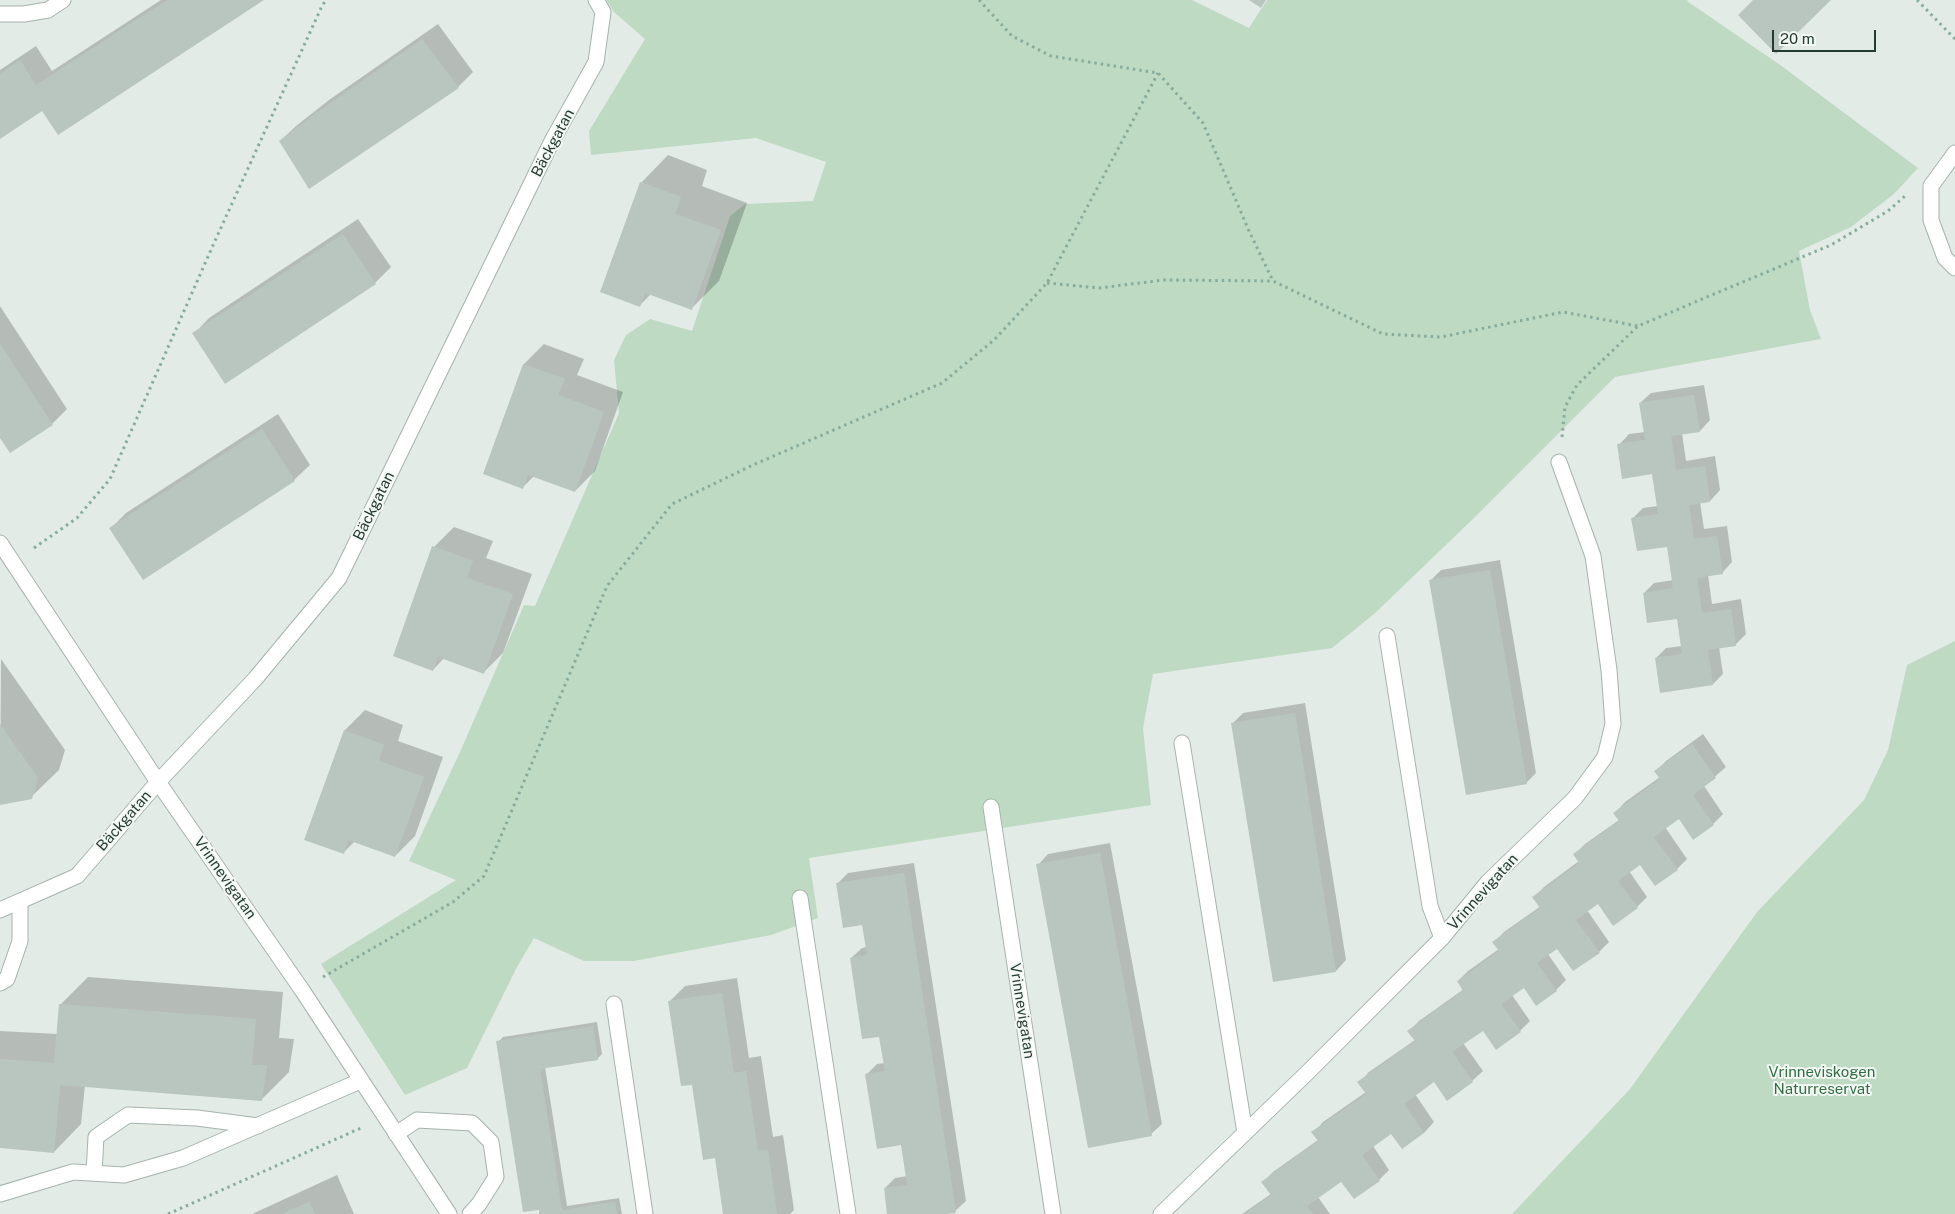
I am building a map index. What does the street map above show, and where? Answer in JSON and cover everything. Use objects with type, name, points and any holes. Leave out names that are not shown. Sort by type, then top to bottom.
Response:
[{"type":"street","points":[[0,14],[24,14],[48,10],[63,0]]},
{"type":"street","name":"Bäckgatan","points":[[0,910],[77,876],[158,782],[255,679],[339,578],[552,141],[596,62],[603,12],[596,0]]},
{"type":"street","points":[[1955,153],[1931,186],[1931,220],[1946,258],[1955,268]]},
{"type":"street","name":"Vrinnevigatan","points":[[1161,1214],[1442,938],[1488,882],[1575,798],[1605,757],[1613,724],[1609,670],[1593,556],[1559,462]]},
{"type":"street","name":"Vrinnevigatan","points":[[0,543],[158,782],[302,990],[449,1214]]},
{"type":"street","points":[[1387,636],[1430,906],[1442,938]]},
{"type":"street","points":[[1182,743],[1245,1133]]},
{"type":"street","name":"Vrinnevigatan","points":[[991,808],[1053,1214]]},
{"type":"street","points":[[800,898],[848,1214]]},
{"type":"street","points":[[0,983],[7,979],[20,941],[20,902]]},
{"type":"street","points":[[614,1004],[644,1214]]},
{"type":"street","points":[[0,1194],[73,1172],[124,1175],[183,1158],[360,1081]]},
{"type":"street","points":[[94,1173],[96,1137],[128,1115],[197,1118],[259,1126]]},
{"type":"street","points":[[396,1134],[417,1120],[472,1123],[491,1142],[496,1177],[479,1204],[470,1214]]},
{"type":"path","points":[[13,562],[77,518],[110,479],[214,243],[326,0]]},
{"type":"path","points":[[979,0],[1012,36],[1051,56],[1158,73],[1203,123],[1249,231],[1273,281]]},
{"type":"path","points":[[1917,0],[1955,39]]},
{"type":"path","points":[[318,980],[453,902],[484,876],[607,586],[672,504],[753,465],[942,383],[994,340],[1047,283],[1158,73]]},
{"type":"path","points":[[1559,462],[1565,407],[1577,385],[1638,326],[1831,245],[1888,211],[1910,192]]},
{"type":"path","points":[[1047,283],[1099,288],[1164,280],[1273,281],[1383,334],[1440,337],[1563,312],[1638,326]]},
{"type":"path","points":[[168,1214],[385,1117]]},
{"type":"green space","points":[[606,0],[1192,0],[1249,28],[1267,0],[1688,0],[1783,67],[1918,168],[1894,194],[1851,227],[1799,251],[1810,310],[1821,339],[1615,377],[1474,518],[1374,614],[1332,648],[1153,674],[1143,728],[1151,805],[809,858],[818,918],[771,935],[634,961],[584,961],[534,938],[517,967],[467,1068],[405,1095],[321,964],[456,880],[409,861],[460,752],[524,605],[535,606],[619,413],[614,360],[626,335],[650,319],[692,331],[730,216],[745,204],[813,201],[826,162],[756,138],[591,155],[589,131],[645,39],[614,12]]},
{"type":"green space","name":"Vrinneviskogen Naturreservat","points":[[1955,641],[1955,1214],[1512,1214],[1630,1089],[1757,912],[1864,800],[1888,750],[1907,665]]},
{"type":"building","points":[[167,0],[264,0],[58,135],[42,111],[0,139],[0,74],[20,60],[36,85]]},
{"type":"building","points":[[1249,0],[1266,0],[1261,8]]},
{"type":"building","points":[[1753,0],[1831,0],[1776,54],[1738,15]]},
{"type":"building","points":[[422,39],[459,88],[309,189],[279,141]]},
{"type":"building","points":[[640,182],[681,197],[675,214],[721,230],[692,310],[645,293],[640,307],[600,292]]},
{"type":"building","points":[[343,234],[376,284],[225,384],[192,333]]},
{"type":"building","points":[[0,344],[53,425],[10,453],[0,438]]},
{"type":"building","points":[[523,364],[565,379],[558,395],[604,412],[575,492],[528,475],[523,489],[483,474]]},
{"type":"building","points":[[1694,395],[1700,432],[1671,436],[1676,470],[1705,466],[1710,502],[1689,505],[1694,539],[1717,536],[1723,574],[1697,578],[1702,613],[1731,609],[1736,646],[1708,650],[1713,685],[1660,693],[1655,658],[1682,654],[1677,619],[1647,623],[1643,593],[1673,588],[1667,547],[1637,551],[1631,518],[1658,514],[1652,474],[1622,479],[1617,444],[1645,440],[1639,403]]},
{"type":"building","points":[[262,429],[295,481],[143,580],[109,528]]},
{"type":"building","points":[[432,546],[473,561],[467,578],[513,594],[484,674],[438,657],[433,671],[393,656]]},
{"type":"building","points":[[1490,570],[1527,784],[1466,795],[1429,580]]},
{"type":"building","points":[[1295,713],[1336,972],[1273,982],[1231,723]]},
{"type":"building","points":[[0,724],[38,778],[32,799],[0,805]]},
{"type":"building","points":[[344,730],[384,745],[379,761],[424,777],[395,857],[348,840],[344,854],[304,840]]},
{"type":"building","points":[[1692,744],[1716,778],[1693,795],[1714,825],[1693,840],[1679,819],[1654,837],[1678,870],[1655,886],[1640,865],[1618,881],[1638,908],[1613,926],[1598,904],[1576,920],[1600,953],[1573,971],[1557,949],[1537,963],[1557,991],[1536,1006],[1524,988],[1501,1004],[1521,1032],[1496,1050],[1483,1031],[1452,1052],[1473,1082],[1447,1101],[1434,1082],[1404,1104],[1424,1133],[1402,1149],[1391,1134],[1362,1155],[1380,1181],[1354,1199],[1341,1182],[1307,1206],[1313,1214],[1245,1214],[1271,1195],[1261,1182],[1318,1141],[1311,1132],[1366,1094],[1357,1082],[1415,1041],[1407,1031],[1463,991],[1457,981],[1499,951],[1492,942],[1540,908],[1532,897],[1579,863],[1573,854],[1619,821],[1613,813],[1660,779],[1654,771]]},
{"type":"building","points":[[1100,853],[1152,1136],[1088,1148],[1036,864]]},
{"type":"building","points":[[904,873],[956,1213],[887,1214],[884,1188],[907,1185],[901,1145],[877,1149],[865,1074],[885,1071],[879,1037],[862,1039],[850,958],[867,955],[862,925],[843,928],[836,883]]},
{"type":"building","points":[[722,993],[734,1073],[746,1071],[758,1151],[768,1150],[777,1214],[723,1214],[715,1158],[703,1160],[692,1085],[681,1086],[668,1001]]},
{"type":"building","points":[[59,1004],[256,1019],[252,1065],[267,1065],[262,1101],[60,1085],[54,1153],[0,1148],[0,1059],[54,1063]]},
{"type":"building","points":[[593,1026],[598,1060],[540,1069],[562,1210],[615,1202],[617,1214],[539,1214],[539,1210],[523,1212],[496,1041]]},
{"type":"building","points":[[309,1202],[315,1214],[282,1214]]}]
